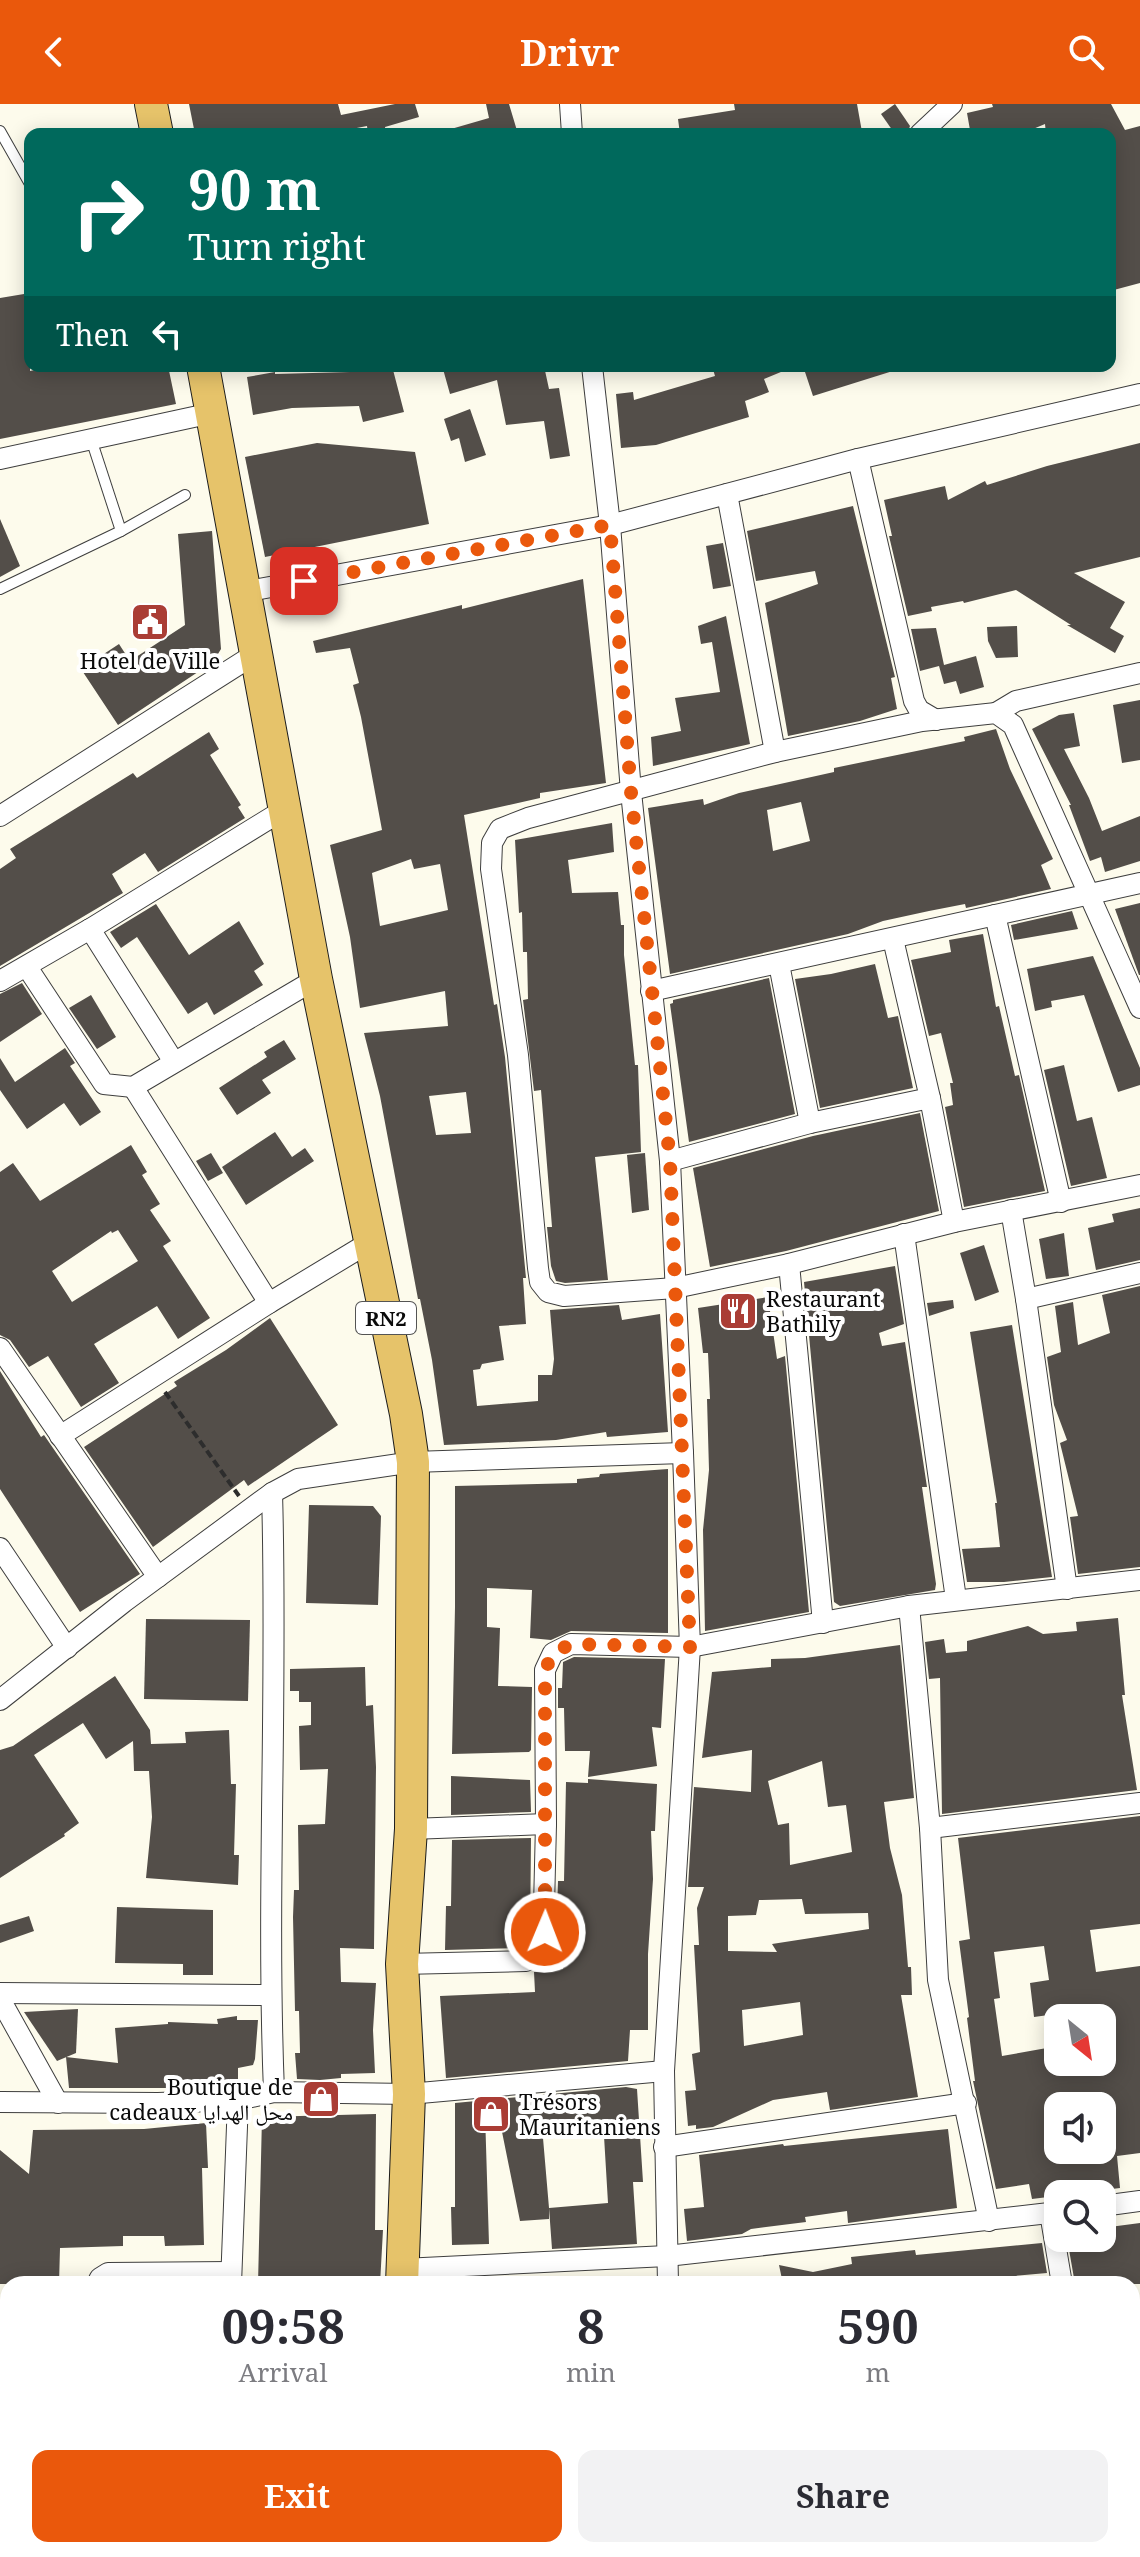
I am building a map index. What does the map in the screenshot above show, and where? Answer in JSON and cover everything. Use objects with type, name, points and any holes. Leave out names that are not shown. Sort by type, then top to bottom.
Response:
[{"type":"highway","points":[[151,104],[156,128]]},
{"type":"highway","name":"RN2","points":[[204,372],[316,979],[406,1414],[413,1462],[411,1829],[402,1964],[409,2094],[402,2276]]},
{"type":"street","points":[[570,104],[572,128]]},
{"type":"street","points":[[926,128],[952,104]]},
{"type":"street","points":[[593,372],[610,525],[631,792],[670,1161],[683,1453],[690,1647],[664,2071],[668,2276]]},
{"type":"street","points":[[243,592],[610,525],[858,459],[1140,394]]},
{"type":"street","points":[[0,459],[212,413]]},
{"type":"street","points":[[858,459],[914,701],[919,710],[936,720]]},
{"type":"street","points":[[727,494],[775,752]]},
{"type":"street","points":[[0,816],[255,654]]},
{"type":"street","points":[[1140,673],[1016,701],[996,713],[936,720],[775,752],[528,818],[500,829],[492,843],[493,892],[518,1055],[540,1282],[548,1292],[564,1296],[675,1288],[789,1264],[954,1222],[1140,1185]]},
{"type":"street","points":[[996,713],[1013,725],[1140,1008]]},
{"type":"street","points":[[0,981],[285,809]]},
{"type":"street","points":[[651,991],[1140,883]]},
{"type":"street","points":[[995,915],[1061,1202]]},
{"type":"street","points":[[90,929],[174,1062]]},
{"type":"street","points":[[893,939],[930,1098],[954,1222]]},
{"type":"street","points":[[779,964],[810,1123]]},
{"type":"street","points":[[27,967],[104,1084],[133,1087],[316,979]]},
{"type":"street","points":[[133,1087],[269,1303]]},
{"type":"street","points":[[670,1161],[810,1123],[930,1098]]},
{"type":"street","points":[[1011,1210],[1067,1589]]},
{"type":"street","points":[[904,1234],[956,1599]]},
{"type":"street","points":[[60,1436],[370,1242]]},
{"type":"street","points":[[789,1264],[823,1623]]},
{"type":"street","points":[[1026,1299],[1140,1273]]},
{"type":"street","points":[[0,1348],[158,1577]]},
{"type":"street","points":[[0,1700],[158,1577],[272,1493],[298,1479],[413,1462],[683,1453]]},
{"type":"street","points":[[272,1493],[276,1619],[270,1995],[274,2092]]},
{"type":"street","points":[[0,1548],[67,1648]]},
{"type":"street","points":[[402,1964],[526,1961],[543,1948],[545,1670],[553,1653],[571,1644],[690,1647],[956,1599],[1140,1580]]},
{"type":"street","points":[[909,1606],[930,1828],[938,1980],[989,2221]]},
{"type":"street","points":[[930,1828],[1140,1803]]},
{"type":"street","points":[[411,1829],[546,1824]]},
{"type":"street","points":[[58,2103],[0,1996],[270,1995]]},
{"type":"street","points":[[0,2102],[238,2100],[274,2092],[409,2094],[664,2071]]},
{"type":"street","points":[[231,2276],[238,2100]]},
{"type":"street","points":[[0,2111],[21,2103]]},
{"type":"street","points":[[664,2147],[966,2103]]},
{"type":"street","points":[[1116,2204],[1140,2201]]},
{"type":"street","points":[[402,2276],[667,2256],[1044,2213]]},
{"type":"street","points":[[1058,2252],[1061,2276]]},
{"type":"street","points":[[103,2276],[108,2273],[182,2276]]},
{"type":"lane","points":[[0,131],[24,173]]},
{"type":"lane","points":[[91,439],[121,531]]},
{"type":"lane","points":[[0,589],[121,531],[185,495]]},
{"type":"path","points":[[154,1376],[249,1511]]},
{"type":"building","points":[[189,104],[338,104],[341,115],[395,104],[415,104],[419,117],[385,128],[194,128]]},
{"type":"building","points":[[486,104],[509,104],[516,128],[454,128],[489,118]]},
{"type":"building","points":[[734,104],[857,104],[861,128],[679,128],[678,119],[735,110]]},
{"type":"building","points":[[895,104],[909,128],[891,128],[881,114]]},
{"type":"building","points":[[992,104],[1111,104],[1125,130],[1140,126],[1140,283],[1116,289],[1116,128],[1045,128],[1045,124],[1035,128],[970,128],[967,113],[993,107]]},
{"type":"building","points":[[24,294],[24,372],[169,372],[176,404],[0,439],[0,298]]},
{"type":"building","points":[[394,372],[404,412],[363,422],[359,406],[292,408],[253,415],[247,377]]},
{"type":"building","points":[[444,372],[545,372],[549,389],[559,388],[570,456],[550,459],[544,421],[506,425],[497,380],[450,394]]},
{"type":"building","points":[[714,372],[781,372],[764,379],[769,392],[745,401],[749,417],[656,445],[621,448],[616,394],[633,392],[634,400],[715,376]]},
{"type":"building","points":[[805,372],[890,372],[813,396]]},
{"type":"building","points":[[470,409],[486,455],[465,462],[459,438],[451,441],[444,419]]},
{"type":"building","points":[[317,443],[415,452],[429,524],[265,557],[245,457]]},
{"type":"building","points":[[1140,443],[1140,557],[1074,573],[1125,602],[1110,628],[1124,636],[1115,653],[1016,590],[964,603],[931,607],[932,611],[908,616],[884,500],[945,486],[948,500],[985,481],[987,485],[1047,466]]},
{"type":"building","points":[[853,506],[895,677],[891,678],[897,709],[860,721],[788,736],[765,603],[818,584],[815,571],[756,581],[747,531]]},
{"type":"building","points":[[0,519],[20,566],[0,577]]},
{"type":"building","points":[[212,531],[221,649],[213,662],[118,725],[81,669],[119,644],[130,661],[185,625],[178,534]]},
{"type":"building","points":[[723,543],[731,586],[713,589],[706,546]]},
{"type":"building","points":[[583,579],[606,783],[540,793],[540,798],[464,815],[505,1057],[526,1278],[523,1278],[526,1324],[499,1326],[504,1360],[482,1364],[480,1369],[473,1370],[477,1406],[538,1401],[538,1375],[552,1375],[554,1359],[550,1310],[619,1305],[622,1320],[660,1314],[668,1432],[607,1437],[606,1432],[556,1440],[444,1445],[432,1360],[380,1096],[364,1033],[448,1026],[445,991],[360,1008],[350,937],[330,845],[382,830],[353,685],[359,683],[350,648],[316,653],[313,641],[462,605],[462,609]],"holes":[[[411,859],[414,869],[440,864],[448,910],[380,926],[372,873]],[[466,1092],[471,1133],[436,1135],[429,1096]]]},
{"type":"building","points":[[726,616],[750,744],[653,766],[651,737],[681,731],[675,698],[720,692],[712,642],[701,644],[698,626]]},
{"type":"building","points":[[1017,626],[1018,657],[996,658],[988,641],[987,627]]},
{"type":"building","points":[[936,628],[944,665],[976,656],[984,687],[960,694],[956,681],[944,684],[939,666],[920,671],[911,629]]},
{"type":"building","points":[[1140,700],[1140,760],[1122,763],[1113,705]]},
{"type":"building","points":[[1074,713],[1080,746],[1064,749],[1102,831],[1140,816],[1140,861],[1105,872],[1101,857],[1090,861],[1071,805],[1032,729],[1059,715]]},
{"type":"building","points":[[996,729],[1010,769],[1053,859],[1041,865],[1051,889],[966,908],[965,904],[883,921],[848,934],[670,974],[648,808],[703,799],[704,805],[739,793],[834,772],[834,768],[965,741],[964,737]],"holes":[[[801,802],[810,841],[773,851],[767,810]]]},
{"type":"building","points":[[209,732],[219,749],[210,755],[241,805],[238,807],[245,818],[158,872],[145,853],[112,874],[123,893],[0,966],[0,869],[16,858],[10,849],[133,773],[137,778]]},
{"type":"building","points":[[612,823],[614,852],[568,860],[572,893],[618,892],[621,925],[624,925],[635,1065],[638,1065],[641,1152],[595,1157],[608,1280],[565,1283],[556,1281],[551,1266],[547,1227],[552,1227],[541,1090],[534,1091],[523,1000],[528,999],[527,952],[523,952],[515,840]]},
{"type":"building","points":[[1140,903],[1140,975],[1139,975],[1115,909]]},
{"type":"building","points":[[156,904],[189,955],[239,921],[264,964],[254,971],[263,985],[214,1015],[207,1002],[188,1014],[137,937],[121,948],[110,932]]},
{"type":"building","points":[[1072,911],[1078,929],[1014,940],[1011,925]]},
{"type":"building","points":[[983,934],[996,1007],[999,1006],[1015,1076],[1019,1075],[1045,1191],[964,1207],[945,1107],[953,1105],[950,1083],[953,1083],[941,1033],[929,1036],[911,960],[951,952],[949,940]]},
{"type":"building","points":[[1093,956],[1140,1068],[1140,1085],[1118,1092],[1084,995],[1051,1001],[1052,1007],[1035,1011],[1027,969]]},
{"type":"building","points":[[875,964],[888,1018],[898,1016],[913,1088],[820,1108],[795,979]]},
{"type":"building","points":[[769,978],[795,1114],[689,1142],[670,1004],[673,1000]]},
{"type":"building","points":[[22,983],[42,1014],[0,1042],[0,994]]},
{"type":"building","points":[[91,995],[116,1037],[97,1049],[69,1008]]},
{"type":"building","points":[[284,1040],[296,1059],[262,1080],[271,1093],[237,1115],[219,1088],[267,1057],[264,1052]]},
{"type":"building","points":[[65,1048],[75,1063],[70,1066],[101,1112],[80,1126],[64,1103],[27,1129],[0,1090],[0,1058],[15,1082]]},
{"type":"building","points":[[1064,1065],[1077,1121],[1092,1117],[1107,1178],[1071,1186],[1044,1070]]},
{"type":"building","points":[[920,1113],[939,1211],[786,1251],[710,1267],[693,1168],[813,1136]]},
{"type":"building","points":[[275,1132],[292,1157],[305,1148],[314,1161],[246,1205],[222,1167]]},
{"type":"building","points":[[131,1145],[147,1172],[142,1175],[160,1204],[150,1210],[171,1241],[163,1246],[210,1318],[178,1339],[157,1306],[94,1344],[119,1383],[81,1407],[48,1356],[29,1367],[10,1340],[0,1335],[0,1172],[13,1163],[40,1201]],"holes":[[[118,1230],[138,1261],[72,1302],[52,1271],[111,1231]]]},
{"type":"building","points":[[211,1153],[223,1173],[208,1181],[196,1161]]},
{"type":"building","points":[[645,1153],[649,1210],[632,1213],[627,1155]]},
{"type":"building","points":[[1140,1208],[1140,1260],[1096,1270],[1088,1228],[1114,1222],[1112,1214]]},
{"type":"building","points":[[1064,1233],[1069,1276],[1046,1279],[1039,1239]]},
{"type":"building","points":[[984,1245],[999,1292],[975,1301],[960,1253]]},
{"type":"building","points":[[895,1266],[904,1324],[879,1333],[882,1346],[905,1342],[927,1487],[922,1487],[936,1584],[935,1590],[840,1606],[834,1602],[804,1282]]},
{"type":"building","points":[[1140,1286],[1140,1567],[1078,1574],[1070,1517],[1078,1516],[1060,1443],[1067,1440],[1054,1405],[1047,1357],[1061,1352],[1055,1306],[1073,1302],[1078,1345],[1110,1333],[1102,1295]]},
{"type":"building","points":[[768,1297],[777,1359],[785,1356],[809,1612],[705,1631],[703,1530],[709,1470],[707,1399],[710,1399],[708,1353],[703,1353],[698,1308]]},
{"type":"building","points":[[953,1300],[954,1308],[929,1316],[927,1303]]},
{"type":"building","points":[[270,1318],[338,1425],[248,1486],[244,1480],[153,1547],[84,1447],[177,1386],[174,1382]]},
{"type":"building","points":[[1012,1325],[1052,1577],[967,1582],[962,1549],[1000,1547],[997,1503],[970,1332]]},
{"type":"building","points":[[0,1371],[41,1437],[44,1435],[140,1574],[80,1612],[0,1489]]},
{"type":"building","points":[[668,1469],[668,1633],[571,1631],[551,1640],[530,1638],[532,1590],[487,1588],[487,1627],[500,1628],[498,1686],[532,1687],[531,1750],[452,1754],[455,1486],[577,1483],[577,1479],[599,1477],[600,1474]]},
{"type":"building","points":[[309,1505],[373,1506],[381,1516],[378,1605],[306,1603]]},
{"type":"building","points":[[1118,1618],[1125,1695],[1122,1695],[1137,1790],[942,1814],[940,1678],[929,1679],[925,1642],[944,1639],[946,1653],[967,1651],[967,1641],[1028,1626],[1043,1634],[1077,1631],[1076,1622]]},
{"type":"building","points":[[146,1619],[250,1620],[248,1701],[144,1699]]},
{"type":"building","points":[[900,1645],[914,1798],[884,1802],[890,1848],[902,1895],[908,1967],[911,1967],[912,1995],[901,1995],[918,2097],[830,2110],[827,2092],[773,2100],[713,2127],[696,2129],[696,2125],[688,2126],[685,2091],[696,2090],[692,2054],[700,2052],[694,1945],[699,1945],[697,1908],[704,1887],[688,1887],[694,1787],[751,1792],[752,1750],[702,1758],[712,1672],[771,1667],[771,1659],[805,1658]],"holes":[[[822,1761],[828,1807],[846,1805],[852,1852],[790,1865],[789,1823],[778,1825],[768,1781]],[[802,1899],[805,1914],[868,1913],[869,1929],[772,1944],[777,1952],[728,1951],[728,1916],[756,1915],[759,1900]],[[800,2002],[803,2035],[744,2046],[742,2010]]]},
{"type":"building","points":[[574,1657],[665,1659],[661,1728],[652,1727],[657,1766],[588,1777],[590,1751],[565,1751],[564,1708],[558,1708],[558,1688],[562,1688],[563,1662]]},
{"type":"building","points":[[365,1667],[366,1706],[373,1705],[376,1767],[374,1949],[340,1948],[341,1982],[376,1983],[373,2030],[375,2073],[341,2074],[341,2078],[320,2080],[297,2079],[295,2053],[300,2053],[299,2011],[295,2011],[293,1917],[294,1890],[299,1890],[298,1825],[325,1824],[328,1769],[300,1770],[299,1726],[311,1725],[311,1702],[299,1702],[299,1691],[290,1691],[290,1669]]},
{"type":"building","points":[[115,1676],[150,1730],[151,1744],[186,1743],[185,1732],[229,1730],[231,1784],[236,1784],[234,1855],[239,1855],[238,1885],[146,1878],[152,1817],[149,1771],[134,1771],[133,1741],[106,1759],[83,1723],[34,1755],[79,1823],[65,1836],[0,1878],[0,1750],[13,1746]]},
{"type":"building","points":[[451,1776],[530,1780],[531,1812],[451,1815]]},
{"type":"building","points":[[588,1779],[657,1784],[655,1831],[651,1831],[653,1879],[648,1954],[648,2030],[630,2030],[628,2061],[446,2078],[440,1996],[535,1992],[534,1972],[563,1969],[566,1914],[557,1914],[558,1881],[564,1881],[566,1782],[588,1783]]},
{"type":"building","points":[[1140,1816],[1140,1924],[1090,1930],[1096,1972],[1140,1966],[1140,2153],[1117,2156],[1120,2188],[1116,2188],[1116,2180],[1044,2180],[1044,2198],[1032,2199],[1029,2184],[996,2189],[973,2081],[959,1941],[970,1939],[958,1838]]},
{"type":"building","points":[[531,1838],[530,1943],[523,1948],[445,1950],[446,1906],[451,1906],[452,1840]]},
{"type":"building","points":[[117,1907],[213,1910],[213,1975],[183,1975],[183,1964],[115,1963]]},
{"type":"building","points":[[29,1916],[34,1931],[0,1943],[0,1925]]},
{"type":"building","points":[[78,2009],[76,2053],[57,2061],[24,2012]]},
{"type":"building","points":[[237,2016],[237,2020],[258,2020],[253,2065],[238,2068],[238,2080],[204,2088],[69,2088],[66,2057],[118,2063],[115,2028],[168,2022],[218,2024],[217,2019]]},
{"type":"building","points":[[626,2087],[637,2089],[643,2182],[633,2182],[637,2244],[552,2249],[549,2208],[549,2219],[520,2221],[498,2112],[485,2113],[489,2244],[452,2245],[455,2103]],"holes":[[[604,2136],[608,2203],[549,2208],[543,2138]]]},
{"type":"building","points":[[376,2114],[375,2230],[383,2230],[380,2276],[258,2276],[262,2117]]},
{"type":"building","points":[[206,2123],[208,2168],[202,2168],[204,2245],[165,2246],[164,2236],[123,2236],[123,2246],[60,2248],[59,2276],[0,2276],[0,2150],[29,2174],[33,2130],[144,2129]]},
{"type":"building","points":[[948,2129],[957,2208],[848,2223],[847,2211],[805,2217],[806,2222],[751,2229],[742,2234],[687,2241],[684,2209],[704,2207],[699,2155]]},
{"type":"building","points":[[1140,2223],[1140,2276],[1074,2276],[1069,2252],[1116,2252],[1116,2226]]},
{"type":"building","points":[[1042,2243],[1047,2273],[1014,2276],[781,2276],[779,2265],[813,2272],[852,2264],[851,2257],[915,2250],[916,2255]]},
{"type":"place","name":"Hotel de Ville","points":[[150,622]]},
{"type":"place","name":"Restaurant Bathily","points":[[738,1311]]},
{"type":"place","name":"Boutique de cadeaux محل الهدايا","points":[[321,2099]]},
{"type":"place","name":"Trésors Mauritaniens","points":[[491,2114]]},
{"type":"route","points":[[304,581],[610,525],[631,792],[670,1161],[690,1647],[571,1644],[553,1653],[545,1670],[545,1932]]}]
